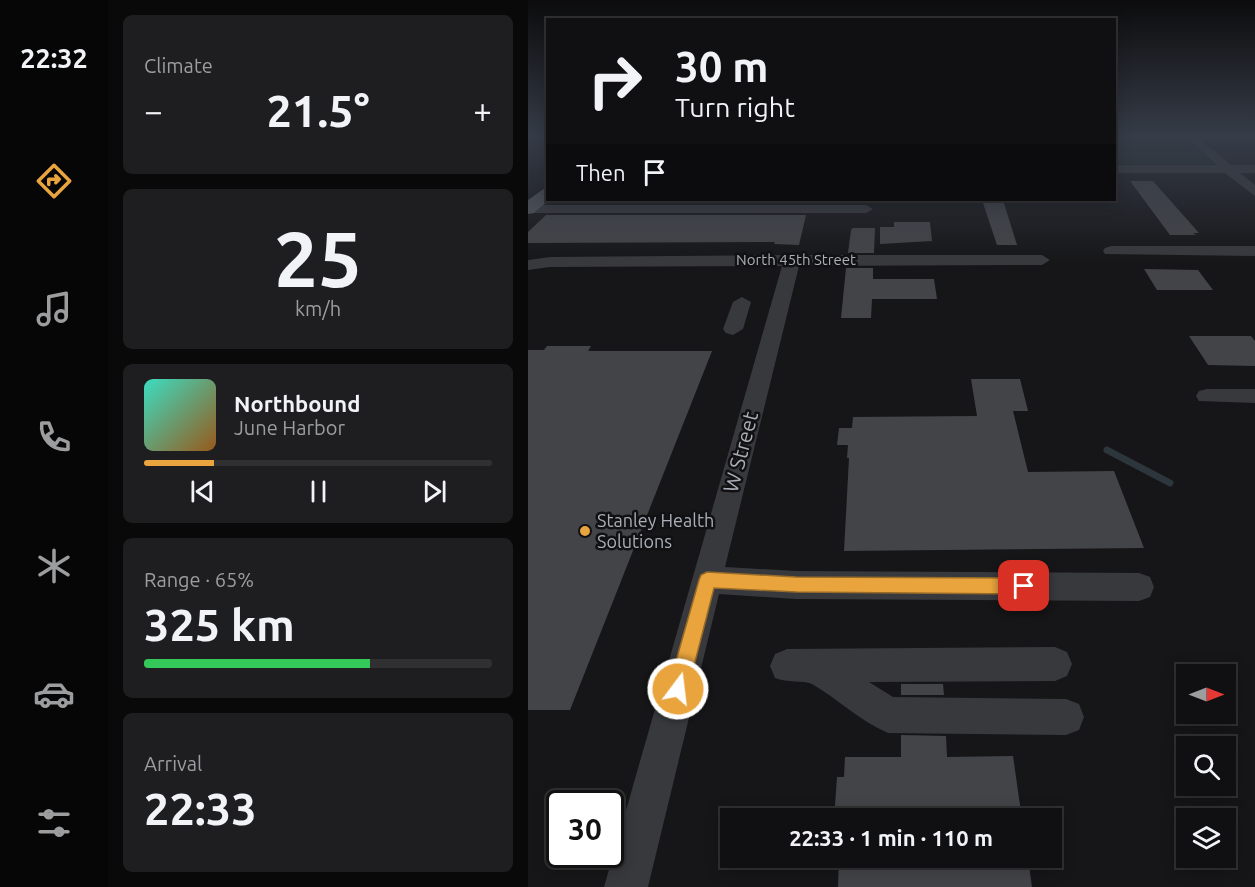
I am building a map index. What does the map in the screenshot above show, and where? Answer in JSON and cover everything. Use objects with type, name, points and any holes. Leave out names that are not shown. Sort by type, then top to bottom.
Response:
[{"type":"main road","points":[[528,192],[546,180]]},
{"type":"main road","points":[[528,209],[546,193]]},
{"type":"street","points":[[1240,179],[1255,192]]},
{"type":"street","points":[[528,209],[866,209]]},
{"type":"street","points":[[1111,251],[1255,251]]},
{"type":"street","name":"North 45th Street","points":[[528,259],[550,262]]},
{"type":"street","name":"W Street","points":[[626,887],[792,260]]},
{"type":"street","name":"North 45th Street","points":[[528,265],[550,262],[1042,260]]},
{"type":"street","points":[[733,329],[742,302]]},
{"type":"street","points":[[1207,396],[1255,396]]},
{"type":"street","points":[[707,580],[796,585],[1139,587]]},
{"type":"street","points":[[1055,664],[801,666],[888,715],[1066,717]]},
{"type":"building","points":[[1130,181],[1153,181],[1199,233],[1170,235]]},
{"type":"building","points":[[561,201],[810,201],[810,203],[559,203]]},
{"type":"building","points":[[982,201],[1003,201],[1017,245],[997,245]]},
{"type":"building","points":[[546,215],[806,215],[799,245],[774,244],[775,242],[528,243],[528,232]]},
{"type":"building","points":[[894,222],[930,222],[932,241],[880,244],[880,227],[894,227]]},
{"type":"building","points":[[853,228],[875,228],[874,253],[848,253]]},
{"type":"building","points":[[846,268],[873,268],[873,279],[934,279],[937,299],[872,299],[871,318],[841,318]]},
{"type":"building","points":[[1144,269],[1198,270],[1213,290],[1157,290]]},
{"type":"building","points":[[1189,336],[1251,336],[1255,341],[1255,366],[1208,365]]},
{"type":"building","name":"Stanley Health Solutions","points":[[547,346],[591,346],[588,351],[712,351],[570,710],[528,710],[528,350],[544,350]]},
{"type":"building","points":[[971,379],[1020,379],[1028,411],[1013,411],[1028,472],[1114,471],[1144,548],[844,551],[849,458],[847,458],[848,445],[837,445],[839,428],[852,428],[853,417],[977,416]]},
{"type":"building","points":[[901,684],[943,684],[944,695],[901,695]]},
{"type":"building","points":[[901,735],[946,736],[947,757],[1013,756],[1020,808],[835,808],[837,777],[844,777],[845,757],[901,757]]},
{"type":"building","points":[[839,868],[1029,868],[1032,887],[838,887]]},
{"type":"waterway","points":[[1107,450],[1170,483]]},
{"type":"place","name":"Stanley Health Solutions","points":[[585,531]]},
{"type":"route","points":[[678,689],[707,580],[745,580],[796,585],[1024,586]]}]
